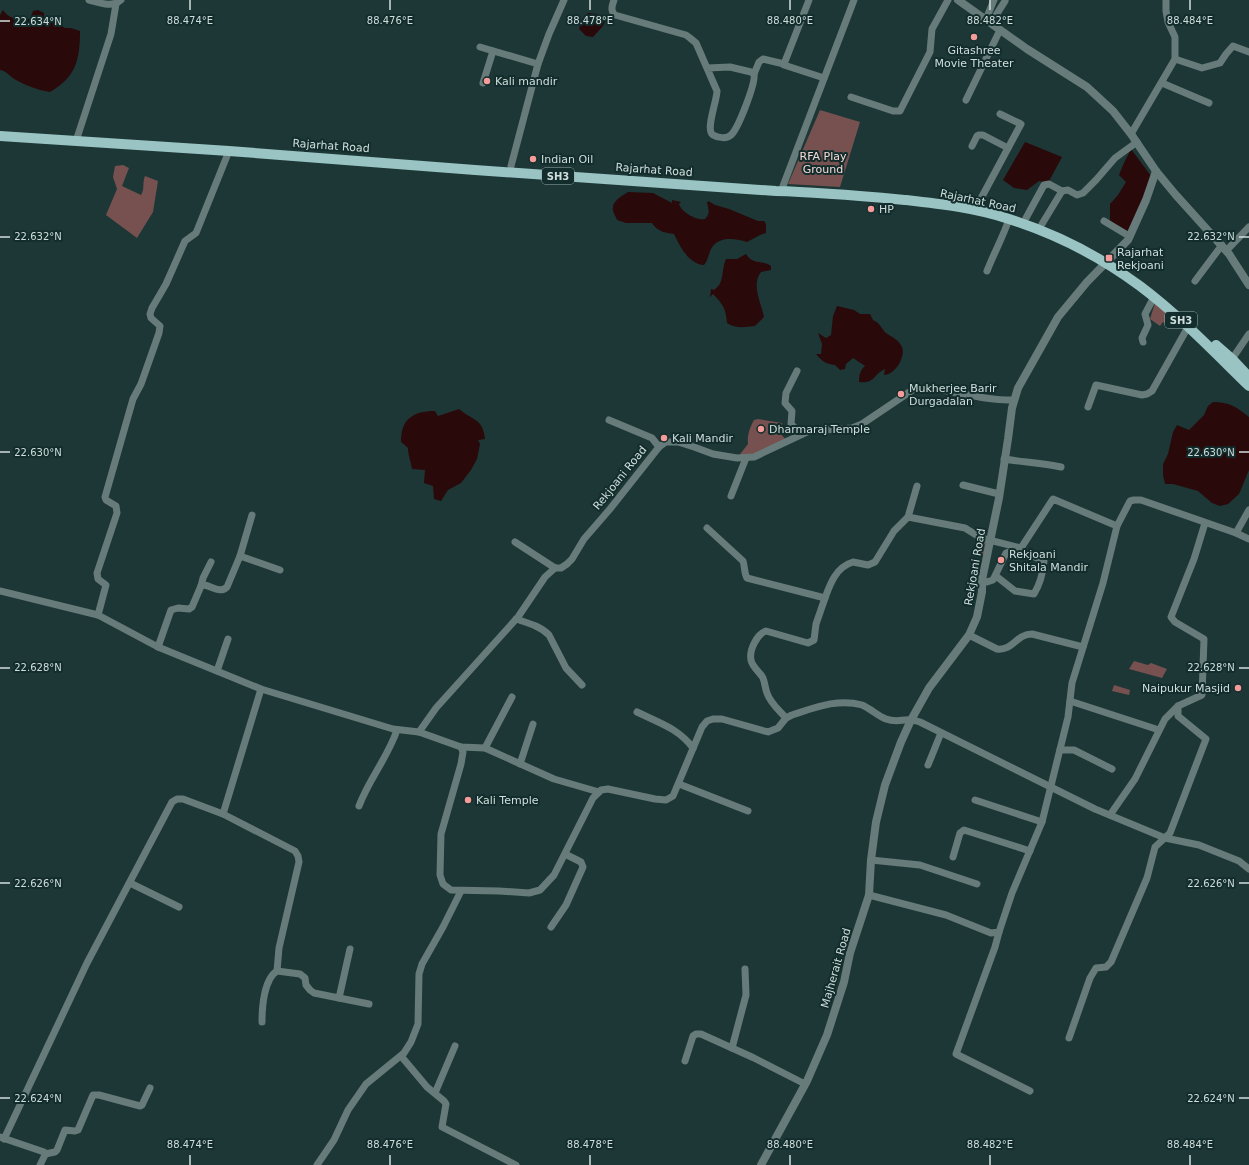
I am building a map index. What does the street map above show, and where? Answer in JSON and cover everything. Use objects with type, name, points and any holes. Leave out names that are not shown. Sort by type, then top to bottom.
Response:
[{"type":"main road","name":"Rajarhat Road","points":[[0,130],[229,151],[475,170],[776,191],[823,192],[947,205],[977,210],[1009,219],[1049,234],[1107,261],[1175,314],[1249,386]]},
{"type":"main road","name":"Rajarhat Road","points":[[0,136],[77,138],[511,166],[784,186],[847,189],[958,200],[978,204],[1042,224],[1068,236],[1107,261],[1145,282],[1177,307],[1249,377]]},
{"type":"street","points":[[77,138],[111,34],[119,2],[108,4],[89,0]]},
{"type":"street","points":[[511,166],[538,64],[564,0]]},
{"type":"street","points":[[614,0],[612,7],[612,12],[614,15],[679,32],[696,43],[715,84],[717,98],[710,127],[710,132],[713,135],[727,137],[732,134],[742,115],[754,82],[754,74],[763,59],[784,64],[824,78]]},
{"type":"street","points":[[784,64],[809,0]]},
{"type":"street","points":[[784,186],[854,0]]},
{"type":"street","points":[[851,97],[893,111],[900,111],[930,52],[932,29],[948,0]]},
{"type":"street","points":[[958,0],[1026,49],[1087,87],[1113,111],[1137,142],[1156,171],[1224,248],[1249,285]]},
{"type":"street","points":[[988,21],[994,0]]},
{"type":"street","points":[[1131,134],[1175,59],[1175,37],[1168,22],[1166,0]]},
{"type":"street","points":[[988,21],[1005,1]]},
{"type":"street","points":[[966,100],[1000,30]]},
{"type":"street","points":[[1175,59],[1202,68],[1220,63],[1233,46],[1249,52]]},
{"type":"street","points":[[480,47],[538,64]]},
{"type":"street","points":[[483,84],[493,51]]},
{"type":"street","points":[[707,68],[730,67],[754,74]]},
{"type":"street","points":[[1162,83],[1209,103]]},
{"type":"street","points":[[978,204],[1021,124],[1000,114]]},
{"type":"street","points":[[972,146],[979,135],[1008,148]]},
{"type":"street","points":[[1026,218],[1044,185],[1049,184],[1062,191],[1068,190],[1077,194],[1083,193],[1115,158],[1137,142]]},
{"type":"street","points":[[98,615],[106,585],[98,579],[97,572],[117,512],[116,506],[106,500],[105,497],[133,399],[141,384],[160,333],[160,326],[151,318],[151,312],[166,284],[185,242],[196,233],[229,151]]},
{"type":"street","name":"Rekjoani Road","points":[[911,720],[929,688],[969,635],[977,618],[982,592],[982,580],[999,494],[1014,400],[1018,388],[1058,317],[1070,301],[1123,245],[1129,236],[1146,200],[1156,171]]},
{"type":"street","points":[[1042,224],[1062,191]]},
{"type":"street","points":[[987,271],[1009,219]]},
{"type":"street","points":[[1104,221],[1129,236]]},
{"type":"street","points":[[1195,281],[1224,248],[1249,227]]},
{"type":"street","points":[[1143,342],[1142,338],[1148,325],[1144,314],[1154,297]]},
{"type":"street","points":[[1088,407],[1096,385],[1142,395],[1147,394],[1152,390],[1188,327]]},
{"type":"street","points":[[1232,359],[1249,334]]},
{"type":"street","points":[[797,371],[786,393],[785,403],[792,411],[791,424],[802,434]]},
{"type":"street","name":"Rekjoani Road","points":[[419,732],[436,708],[516,619],[545,577],[555,568],[561,568],[572,559],[584,539],[659,447],[666,442],[678,442],[694,446],[713,454],[746,458],[754,457],[802,434],[816,430],[852,428],[862,424],[914,389],[920,388],[1014,400]]},
{"type":"street","points":[[609,420],[652,438],[659,447]]},
{"type":"street","points":[[731,496],[746,458]]},
{"type":"street","points":[[1004,459],[1043,463],[1061,467]]},
{"type":"street","points":[[963,485],[999,494]]},
{"type":"street","points":[[786,718],[769,698],[766,693],[765,682],[753,665],[751,653],[756,639],[760,634],[766,631],[808,643],[812,642],[814,640],[816,624],[835,575],[840,569],[853,562],[868,565],[875,562],[894,531],[908,517],[917,486]]},
{"type":"street","points":[[908,517],[965,528],[981,538],[1021,548],[1053,499],[1117,526]]},
{"type":"street","points":[[1030,1091],[956,1054],[995,947],[1012,893],[1042,822],[1052,787],[1060,750],[1070,701],[1072,683],[1103,583],[1117,526],[1130,501],[1141,500],[1236,533],[1249,539]]},
{"type":"street","points":[[1236,533],[1249,510]]},
{"type":"street","points":[[201,586],[206,585],[217,590],[226,590],[240,556],[252,516]]},
{"type":"street","points":[[1110,815],[1135,779],[1159,730],[1169,715],[1178,706],[1202,695],[1204,639],[1175,622],[1171,617],[1194,559],[1205,523]]},
{"type":"street","points":[[707,528],[743,561],[746,568],[745,575],[747,578],[825,598]]},
{"type":"street","points":[[515,542],[555,568]]},
{"type":"street","points":[[982,580],[987,582],[993,580],[1006,553],[1009,551],[1015,551],[1044,561],[1042,575],[1038,588],[1034,594],[1015,591],[996,576]]},
{"type":"street","points":[[240,556],[280,570]]},
{"type":"street","points":[[158,647],[172,610],[178,608],[186,610],[192,607],[211,562]]},
{"type":"street","points":[[0,591],[98,615],[158,647],[261,689],[397,730],[419,732],[461,747],[485,748],[554,779],[599,792]]},
{"type":"street","points":[[516,619],[545,631],[549,635],[566,668],[582,685]]},
{"type":"street","points":[[969,635],[1002,650],[1025,634],[1032,634],[1083,647]]},
{"type":"street","points":[[218,671],[228,639]]},
{"type":"street","points":[[223,814],[261,689]]},
{"type":"street","points":[[485,748],[512,697]]},
{"type":"street","points":[[1070,701],[1159,730]]},
{"type":"street","points":[[461,747],[461,764],[440,834],[440,875],[443,884],[451,890],[536,892],[540,890],[554,875],[593,798],[601,790],[608,789],[655,800],[666,800],[673,796],[702,727],[707,721],[713,719],[730,720],[768,732],[778,728],[786,718],[792,715],[836,702],[861,705],[885,719],[892,721],[899,722],[911,720],[928,726],[1110,815],[1165,838],[1200,845],[1239,861],[1249,869]]},
{"type":"street","points":[[1069,1038],[1090,978],[1096,968],[1106,968],[1111,962],[1147,878],[1155,847],[1170,833],[1206,739],[1178,716],[1178,706]]},
{"type":"street","points":[[637,712],[679,732],[694,748]]},
{"type":"street","name":"Majherait Road","points":[[762,1165],[805,1084],[827,1035],[844,982],[850,953],[870,895],[876,822],[885,786],[911,720]]},
{"type":"street","points":[[520,764],[533,724]]},
{"type":"street","points":[[359,806],[367,787],[393,741],[397,730]]},
{"type":"street","points":[[928,765],[941,733]]},
{"type":"street","points":[[1060,750],[1074,750],[1112,769]]},
{"type":"street","points":[[679,784],[748,811]]},
{"type":"street","points":[[150,1088],[142,1105],[140,1106],[99,1095],[93,1095],[78,1130],[65,1130],[55,1152],[45,1154],[44,1152],[2,1138],[78,983],[172,802],[177,799],[223,814],[295,851],[298,856],[299,862],[279,948],[277,971],[272,976],[266,990],[262,1004],[262,1022]]},
{"type":"street","points":[[974,800],[1042,822]]},
{"type":"street","points":[[953,857],[960,833],[964,830],[1030,851]]},
{"type":"street","points":[[551,927],[566,905],[583,867],[581,862],[565,854]]},
{"type":"street","points":[[872,860],[920,865],[977,884]]},
{"type":"street","points":[[130,883],[179,907]]},
{"type":"street","points":[[317,1165],[334,1140],[348,1110],[366,1084],[401,1056],[411,1042],[418,1024],[419,974],[422,964],[461,891]]},
{"type":"street","points":[[870,895],[946,915],[991,933],[999,932]]},
{"type":"street","points":[[339,998],[350,948]]},
{"type":"street","points":[[732,1048],[746,995],[745,969]]},
{"type":"street","points":[[277,971],[300,974],[305,978],[306,985],[314,993],[369,1004]]},
{"type":"street","points":[[685,1061],[693,1036],[696,1034],[701,1034],[805,1084]]},
{"type":"street","points":[[435,1093],[455,1046]]},
{"type":"street","points":[[401,1056],[417,1076],[446,1104],[442,1127],[470,1140],[516,1165]]},
{"type":"street","points":[[40,1165],[45,1154]]},
{"type":"green space","name":"RFA Play Ground","points":[[820,110],[860,122],[840,187],[788,184]]},
{"type":"green space","points":[[123,165],[129,168],[122,186],[141,195],[145,176],[158,181],[153,212],[137,238],[106,215],[117,189],[113,177],[115,166]]},
{"type":"green space","points":[[1155,303],[1179,320],[1174,328],[1163,322],[1160,326],[1150,319]]},
{"type":"green space","points":[[758,419],[782,423],[780,433],[788,442],[754,457],[737,458],[748,444],[748,434],[754,420]]},
{"type":"green space","points":[[978,539],[986,542],[984,556],[973,552]]},
{"type":"green space","points":[[1134,661],[1148,665],[1151,663],[1167,669],[1162,678],[1129,669]]},
{"type":"green space","points":[[1114,685],[1130,690],[1129,695],[1112,691]]},
{"type":"shaded area","points":[[3,10],[8,16],[11,17],[18,19],[30,19],[33,11],[38,10],[44,13],[44,19],[50,22],[57,23],[65,28],[80,31],[79,51],[75,67],[66,80],[50,92],[24,84],[0,70],[0,15]]},
{"type":"shaded area","points":[[588,13],[597,14],[606,19],[603,26],[593,37],[586,36],[579,29],[583,18]]},
{"type":"shaded area","points":[[1025,142],[1062,157],[1048,183],[1039,181],[1027,190],[1014,188],[1003,180]]},
{"type":"shaded area","points":[[1131,149],[1151,176],[1150,184],[1128,233],[1110,221],[1110,204],[1126,182],[1119,175]]},
{"type":"shaded area","points":[[628,192],[653,193],[672,203],[672,200],[681,202],[679,204],[680,207],[686,213],[698,219],[705,219],[707,217],[709,210],[707,203],[708,201],[758,221],[764,221],[766,224],[766,233],[747,242],[734,239],[721,241],[712,248],[704,265],[699,264],[689,258],[674,234],[667,233],[656,228],[652,223],[626,223],[617,220],[613,211],[614,204]]},
{"type":"shaded area","points":[[746,254],[752,260],[771,266],[771,270],[761,272],[757,282],[758,294],[764,317],[755,326],[737,327],[727,323],[725,310],[722,304],[713,294],[710,297],[711,289],[714,290],[720,284],[726,259],[737,259]]},
{"type":"shaded area","points":[[837,306],[854,310],[860,314],[870,314],[873,320],[879,324],[886,333],[899,342],[903,351],[901,360],[896,369],[884,375],[885,369],[878,373],[869,382],[859,382],[860,373],[865,366],[853,358],[846,364],[845,369],[840,370],[835,365],[824,362],[820,359],[816,354],[821,354],[822,344],[818,333],[826,338],[831,335],[833,316]]},
{"type":"shaded area","points":[[1213,402],[1224,403],[1232,406],[1241,410],[1249,417],[1249,470],[1239,494],[1228,504],[1220,506],[1212,503],[1198,491],[1173,484],[1165,484],[1163,475],[1163,464],[1168,454],[1173,432],[1177,425],[1189,430],[1204,415],[1208,406]]},
{"type":"shaded area","points":[[459,409],[480,423],[485,439],[478,440],[480,444],[477,459],[471,470],[461,483],[448,490],[441,501],[434,499],[433,486],[424,483],[425,470],[412,469],[408,448],[401,442],[403,427],[410,418],[420,413],[435,411],[438,416]]},
{"type":"place","name":"Gitashree Movie Theater","points":[[974,37]]},
{"type":"place","name":"Kali mandir","points":[[487,81]]},
{"type":"place","name":"Indian Oil","points":[[533,159]]},
{"type":"place","name":"HP","points":[[871,209]]},
{"type":"place","name":"Rajarhat Rekjoani","points":[[1109,258]]},
{"type":"place","name":"Mukherjee Barir Durgadalan","points":[[901,394]]},
{"type":"place","name":"Dharmaraj Temple","points":[[761,429]]},
{"type":"place","name":"Kali Mandir","points":[[664,438]]},
{"type":"place","name":"Rekjoani Shitala Mandir","points":[[1001,560]]},
{"type":"place","name":"Naipukur Masjid","points":[[1238,688]]},
{"type":"place","name":"Kali Temple","points":[[468,800]]}]
